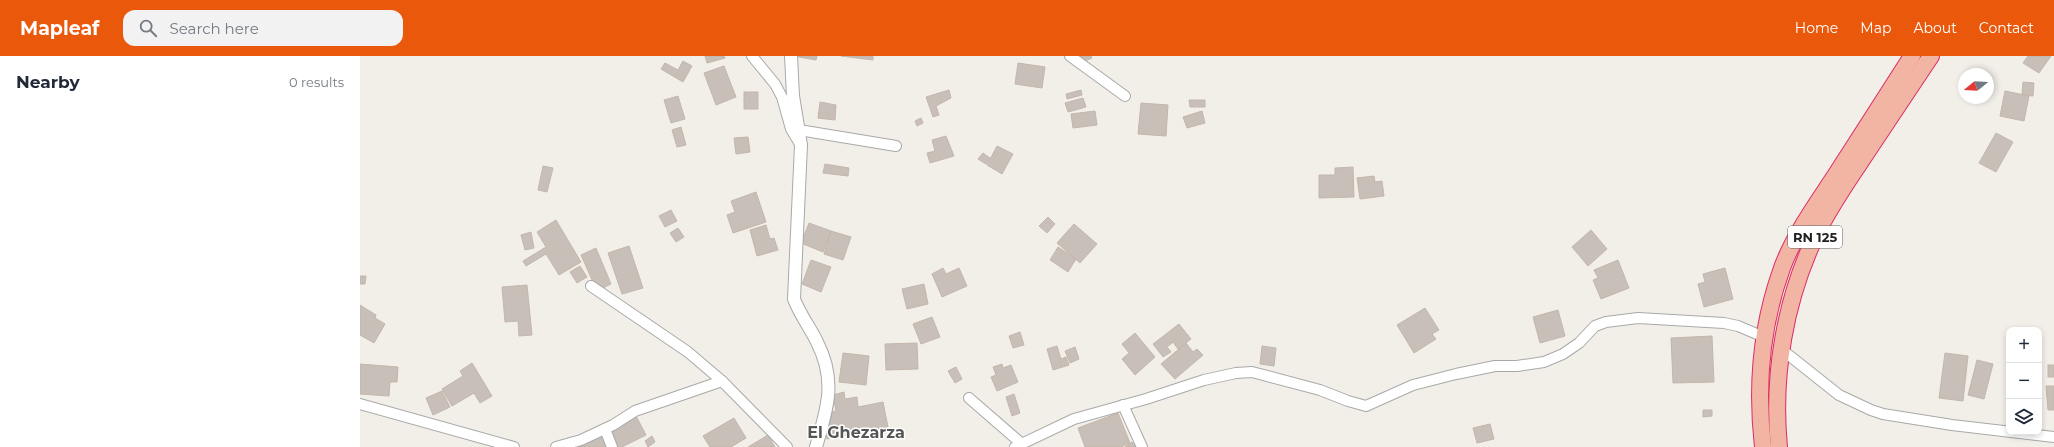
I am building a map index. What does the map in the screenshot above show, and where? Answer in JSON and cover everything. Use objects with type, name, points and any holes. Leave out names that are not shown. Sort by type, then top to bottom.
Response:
[{"type":"highway","points":[[1763,447],[1759,390],[1764,336],[1769,307],[1783,267],[1801,228],[1912,56]]},
{"type":"highway","name":"RN 125","points":[[1779,447],[1777,389],[1781,349],[1789,310],[1801,271],[1817,234],[1836,199],[1931,56]]},
{"type":"street","points":[[752,56],[775,84],[782,97],[791,129],[801,145]]},
{"type":"street","points":[[791,56],[793,96],[801,145],[794,299],[799,312],[818,343],[830,389],[826,414],[816,447]]},
{"type":"street","points":[[1070,56],[1125,96]]},
{"type":"street","points":[[798,130],[896,146]]},
{"type":"street","points":[[591,286],[688,352],[722,381],[787,447]]},
{"type":"street","points":[[969,398],[1018,445],[1074,419],[1204,380],[1236,373],[1252,372],[1320,390],[1366,406],[1413,385],[1456,374],[1494,366],[1518,366],[1544,362],[1563,354],[1579,343],[1595,326],[1606,322],[1638,318],[1730,324],[1764,336]]},
{"type":"street","points":[[1781,349],[1839,395],[1882,414],[1952,425],[2054,437]]},
{"type":"street","points":[[556,447],[581,440],[605,429],[635,411],[722,381]]},
{"type":"street","points":[[360,404],[514,447]]},
{"type":"street","points":[[1123,405],[1142,447]]},
{"type":"street","points":[[605,429],[612,447]]},
{"type":"building","points":[[705,56],[724,56],[725,58],[707,63]]},
{"type":"building","points":[[793,56],[817,56],[816,60]]},
{"type":"building","points":[[841,56],[873,56],[873,60]]},
{"type":"building","points":[[1082,56],[1091,56],[1092,58],[1080,63],[1078,58]]},
{"type":"building","points":[[2028,56],[2051,56],[2039,73],[2023,63]]},
{"type":"building","points":[[683,61],[692,66],[683,82],[661,69],[665,63],[678,70]]},
{"type":"building","points":[[1018,63],[1045,67],[1042,88],[1015,84]]},
{"type":"building","points":[[724,66],[736,97],[716,105],[704,73]]},
{"type":"building","points":[[2023,82],[2034,83],[2033,96],[2022,95]]},
{"type":"building","points":[[949,90],[951,98],[936,106],[939,115],[933,117],[926,97]]},
{"type":"building","points":[[1081,90],[1082,95],[1067,99],[1066,94]]},
{"type":"building","points":[[2005,91],[2029,96],[2024,121],[2000,116]]},
{"type":"building","points":[[744,92],[758,92],[758,109],[744,109]]},
{"type":"building","points":[[678,96],[685,119],[671,123],[664,100]]},
{"type":"building","points":[[1083,98],[1086,107],[1068,112],[1065,103]]},
{"type":"building","points":[[1189,100],[1205,100],[1205,107],[1190,107]]},
{"type":"building","points":[[820,102],[836,105],[835,120],[818,118]]},
{"type":"building","points":[[1141,103],[1168,105],[1166,136],[1138,134]]},
{"type":"building","points":[[1095,111],[1097,125],[1073,128],[1071,114]]},
{"type":"building","points":[[1202,111],[1205,123],[1187,128],[1183,117]]},
{"type":"building","points":[[921,118],[923,123],[917,126],[915,121]]},
{"type":"building","points":[[681,127],[686,145],[677,147],[672,130]]},
{"type":"building","points":[[1996,133],[2013,142],[1996,172],[1979,163]]},
{"type":"building","points":[[946,136],[954,156],[930,163],[927,153],[935,151],[932,140]]},
{"type":"building","points":[[748,137],[750,152],[736,154],[734,138]]},
{"type":"building","points":[[997,146],[1013,154],[1002,174],[987,165]]},
{"type":"building","points":[[983,153],[990,158],[986,164],[978,159]]},
{"type":"building","points":[[825,164],[849,168],[848,176],[823,173]]},
{"type":"building","points":[[543,166],[553,168],[547,192],[538,190]]},
{"type":"building","points":[[1353,167],[1354,197],[1319,198],[1319,175],[1335,175],[1335,168]]},
{"type":"building","points":[[1374,176],[1375,182],[1382,181],[1384,196],[1360,199],[1357,178]]},
{"type":"building","points":[[756,192],[766,222],[733,233],[727,215],[735,212],[731,201]]},
{"type":"building","points":[[671,210],[677,221],[665,227],[659,216]]},
{"type":"building","points":[[1048,217],[1055,224],[1047,233],[1039,226]]},
{"type":"building","points":[[556,220],[581,262],[559,275],[546,254],[526,266],[523,261],[546,247],[537,232]]},
{"type":"building","points":[[809,223],[831,231],[823,252],[801,243]]},
{"type":"building","points":[[1074,224],[1097,244],[1080,263],[1057,243]]},
{"type":"building","points":[[766,225],[770,239],[774,238],[778,250],[757,256],[750,230]]},
{"type":"building","points":[[678,228],[684,237],[676,242],[670,233]]},
{"type":"building","points":[[1591,230],[1607,249],[1588,266],[1572,247]]},
{"type":"building","points":[[831,231],[851,237],[843,260],[824,254]]},
{"type":"building","points":[[531,232],[534,248],[525,250],[521,235]]},
{"type":"building","points":[[629,246],[643,288],[622,294],[608,253]]},
{"type":"building","points":[[1058,247],[1076,259],[1068,272],[1050,260]]},
{"type":"building","points":[[596,248],[611,284],[597,291],[581,255]]},
{"type":"building","points":[[811,260],[831,267],[821,292],[802,284]]},
{"type":"building","points":[[1618,260],[1629,288],[1601,299],[1593,280],[1598,278],[1594,270]]},
{"type":"building","points":[[580,266],[587,277],[577,283],[570,272]]},
{"type":"building","points":[[943,268],[946,274],[959,268],[967,286],[942,297],[932,274]]},
{"type":"building","points":[[1725,268],[1733,299],[1704,307],[1698,284],[1705,282],[1703,274]]},
{"type":"building","points":[[360,276],[366,276],[365,284],[360,284]]},
{"type":"building","points":[[924,284],[928,304],[907,309],[902,289]]},
{"type":"building","points":[[527,285],[532,335],[519,336],[518,321],[505,322],[502,287]]},
{"type":"building","points":[[360,305],[376,315],[375,318],[385,324],[374,343],[360,335]]},
{"type":"building","points":[[1425,308],[1439,330],[1432,334],[1436,339],[1414,353],[1397,325]]},
{"type":"building","points":[[1558,310],[1565,336],[1540,343],[1533,317]]},
{"type":"building","points":[[932,317],[940,337],[921,344],[913,324]]},
{"type":"building","points":[[1179,324],[1191,339],[1178,349],[1173,342],[1167,347],[1171,352],[1163,357],[1153,344]]},
{"type":"building","points":[[1020,332],[1024,345],[1013,348],[1009,336]]},
{"type":"building","points":[[1135,333],[1155,357],[1135,375],[1122,359],[1129,353],[1122,344]]},
{"type":"building","points":[[1712,336],[1714,382],[1673,383],[1671,338]]},
{"type":"building","points":[[917,343],[918,369],[886,370],[885,344]]},
{"type":"building","points":[[1186,343],[1193,352],[1197,349],[1203,355],[1175,379],[1161,364]]},
{"type":"building","points":[[1057,346],[1061,359],[1066,357],[1069,365],[1053,370],[1047,349]]},
{"type":"building","points":[[1262,346],[1276,348],[1274,366],[1260,364]]},
{"type":"building","points":[[1075,347],[1079,359],[1070,363],[1065,351]]},
{"type":"building","points":[[843,353],[869,356],[866,385],[839,382]]},
{"type":"building","points":[[1945,353],[1968,356],[1963,401],[1939,398]]},
{"type":"building","points":[[1977,360],[1993,364],[1984,399],[1968,395]]},
{"type":"building","points":[[472,363],[492,396],[480,403],[474,393],[452,406],[442,389],[463,376],[460,371]]},
{"type":"building","points":[[360,364],[398,367],[397,382],[390,382],[389,396],[360,394]]},
{"type":"building","points":[[1002,364],[1003,368],[1011,365],[1018,382],[997,391],[991,377],[996,375],[993,367]]},
{"type":"building","points":[[2048,365],[2054,365],[2054,377],[2048,377]]},
{"type":"building","points":[[956,367],[962,379],[955,383],[948,371]]},
{"type":"building","points":[[2046,386],[2054,386],[2054,410],[2048,410]]},
{"type":"building","points":[[442,391],[450,407],[433,415],[426,398]]},
{"type":"building","points":[[844,392],[845,399],[857,397],[858,407],[883,402],[888,427],[827,439],[822,414],[836,411],[833,395]]},
{"type":"building","points":[[1014,394],[1020,413],[1012,416],[1006,397]]},
{"type":"building","points":[[1703,410],[1712,410],[1712,416],[1703,417]]},
{"type":"building","points":[[1118,413],[1130,443],[1121,447],[1085,447],[1078,428]]},
{"type":"building","points":[[635,414],[646,435],[622,447],[607,447],[600,431]]},
{"type":"building","points":[[734,418],[746,438],[731,447],[710,447],[703,436]]},
{"type":"building","points":[[1490,424],[1494,439],[1477,443],[1473,428]]},
{"type":"building","points":[[768,435],[775,447],[748,447]]},
{"type":"building","points":[[603,436],[606,447],[579,447],[578,444]]},
{"type":"building","points":[[652,436],[655,442],[648,447],[645,441]]},
{"type":"building","points":[[1132,442],[1136,447],[1125,447]]},
{"type":"district","name":"El Ghezarza","points":[[856,432]]}]
